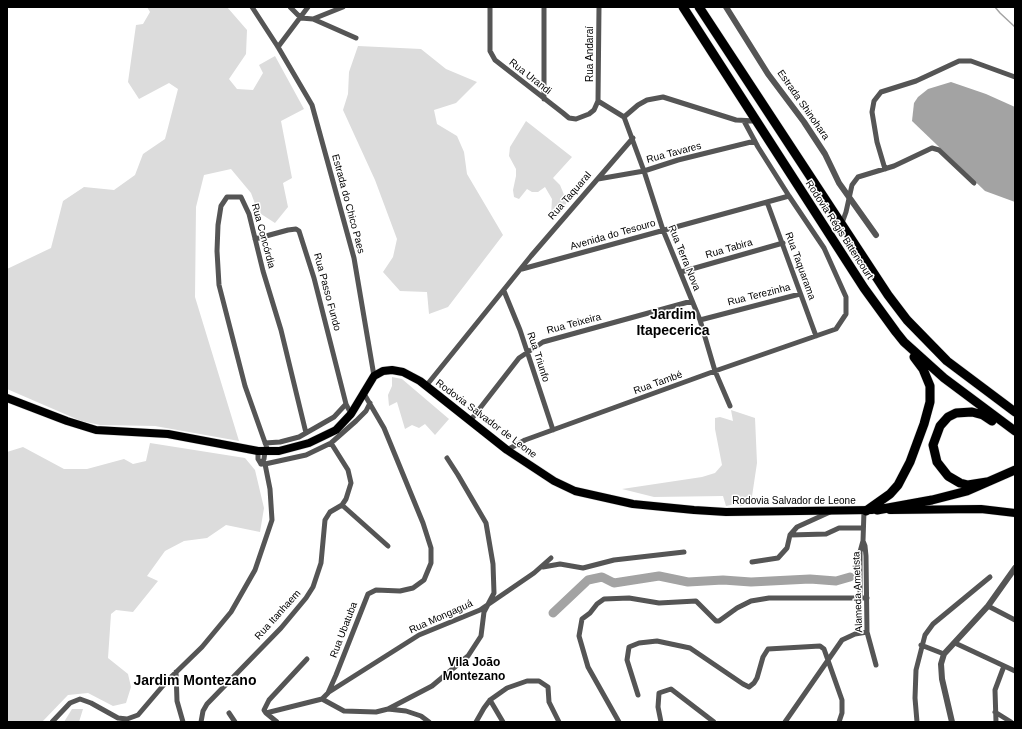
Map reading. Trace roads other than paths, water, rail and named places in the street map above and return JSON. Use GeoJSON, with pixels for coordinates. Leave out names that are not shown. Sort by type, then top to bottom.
{"type":"FeatureCollection","features":[{"type":"Feature","properties":{"kind":"highway","name":"Rodovia Régis Bittencourt"},"geometry":{"type":"LineString","coordinates":[[683,7],[864,288],[904,342],[957,388],[1015,430]]}},
{"type":"Feature","properties":{"kind":"highway","name":"Rodovia Régis Bittencourt"},"geometry":{"type":"LineString","coordinates":[[699,7],[907,320],[947,361],[1015,412]]}},
{"type":"Feature","properties":{"kind":"highway"},"geometry":{"type":"LineString","coordinates":[[865,511],[890,494],[903,478],[928,411],[930,394],[928,378],[904,342]]}},
{"type":"Feature","properties":{"kind":"highway"},"geometry":{"type":"LineString","coordinates":[[986,482],[968,485],[960,483],[944,472],[936,462],[933,451],[934,439],[940,426],[948,416],[966,411],[983,415],[1015,435]]}},
{"type":"Feature","properties":{"kind":"highway"},"geometry":{"type":"LineString","coordinates":[[878,510],[951,496],[1015,470]]}},
{"type":"Feature","properties":{"kind":"main road","name":"Rodovia Salvador de Leone"},"geometry":{"type":"LineString","coordinates":[[374,376],[383,371],[403,372],[426,386],[507,450],[562,485],[575,491],[633,504],[726,512],[981,509],[1015,513]]}},
{"type":"Feature","properties":{"kind":"main road"},"geometry":{"type":"LineString","coordinates":[[7,398],[89,429],[168,434],[264,449],[288,450],[309,443],[336,430],[352,414],[363,392],[374,376]]}},
{"type":"Feature","properties":{"kind":"street","name":"Estrada do Chico Paes"},"geometry":{"type":"LineString","coordinates":[[252,7],[278,46],[312,105],[352,251],[374,376]]}},
{"type":"Feature","properties":{"kind":"street"},"geometry":{"type":"LineString","coordinates":[[290,7],[301,18],[313,19],[356,38]]}},
{"type":"Feature","properties":{"kind":"street"},"geometry":{"type":"LineString","coordinates":[[278,46],[308,7]]}},
{"type":"Feature","properties":{"kind":"street"},"geometry":{"type":"LineString","coordinates":[[313,19],[343,7]]}},
{"type":"Feature","properties":{"kind":"street","name":"Rua Urandi"},"geometry":{"type":"LineString","coordinates":[[490,7],[489,43],[492,56],[502,66],[570,118],[576,119],[589,114],[594,110],[598,101]]}},
{"type":"Feature","properties":{"kind":"street"},"geometry":{"type":"LineString","coordinates":[[544,7],[544,99]]}},
{"type":"Feature","properties":{"kind":"street","name":"Rua Andaraí"},"geometry":{"type":"LineString","coordinates":[[598,101],[599,7]]}},
{"type":"Feature","properties":{"kind":"street","name":"Estrada Shinohara"},"geometry":{"type":"LineString","coordinates":[[726,7],[768,74],[804,122],[825,154],[839,183],[876,235]]}},
{"type":"Feature","properties":{"kind":"street"},"geometry":{"type":"LineString","coordinates":[[885,168],[877,142],[872,112],[874,101],[880,92],[916,81],[959,60],[976,63],[1015,77]]}},
{"type":"Feature","properties":{"kind":"street"},"geometry":{"type":"LineString","coordinates":[[624,117],[638,105],[648,100],[663,97],[713,113],[744,121],[756,121]]}},
{"type":"Feature","properties":{"kind":"street"},"geometry":{"type":"LineString","coordinates":[[598,101],[615,110],[624,117],[633,138]]}},
{"type":"Feature","properties":{"kind":"street","name":"Rua També"},"geometry":{"type":"LineString","coordinates":[[507,450],[515,444],[552,430],[836,329],[844,319],[847,301],[822,244],[789,196],[744,121]]}},
{"type":"Feature","properties":{"kind":"street","name":"Rua Terra Nova"},"geometry":{"type":"LineString","coordinates":[[633,138],[663,230],[700,320],[715,371],[730,406]]}},
{"type":"Feature","properties":{"kind":"street","name":"Rua Taquaral"},"geometry":{"type":"LineString","coordinates":[[426,386],[571,208],[633,138]]}},
{"type":"Feature","properties":{"kind":"street","name":"Rua Tavares"},"geometry":{"type":"LineString","coordinates":[[598,179],[644,171],[678,160],[755,141]]}},
{"type":"Feature","properties":{"kind":"street"},"geometry":{"type":"LineString","coordinates":[[842,223],[852,185],[858,177],[885,168],[932,148],[936,148],[974,184]]}},
{"type":"Feature","properties":{"kind":"street","name":"Rua Concórdia"},"geometry":{"type":"LineString","coordinates":[[264,449],[245,386],[219,285],[217,252],[218,225],[221,206],[227,197],[238,196],[244,200],[280,330],[306,433]]}},
{"type":"Feature","properties":{"kind":"street","name":"Avenida do Tesouro"},"geometry":{"type":"LineString","coordinates":[[522,269],[789,196]]}},
{"type":"Feature","properties":{"kind":"street","name":"Rua Taquarama"},"geometry":{"type":"LineString","coordinates":[[767,202],[816,336]]}},
{"type":"Feature","properties":{"kind":"street","name":"Rua Passo Fundo"},"geometry":{"type":"LineString","coordinates":[[255,239],[293,229],[296,229],[301,234],[346,404],[352,414]]}},
{"type":"Feature","properties":{"kind":"street","name":"Rua Tabira"},"geometry":{"type":"LineString","coordinates":[[681,272],[783,243]]}},
{"type":"Feature","properties":{"kind":"street","name":"Rua Triunfo"},"geometry":{"type":"LineString","coordinates":[[504,291],[527,351],[552,430]]}},
{"type":"Feature","properties":{"kind":"street","name":"Rua Terezinha"},"geometry":{"type":"LineString","coordinates":[[700,320],[800,294]]}},
{"type":"Feature","properties":{"kind":"street","name":"Rua Teixeira"},"geometry":{"type":"LineString","coordinates":[[470,421],[512,365],[527,351],[543,342],[692,301]]}},
{"type":"Feature","properties":{"kind":"street","name":"Rua Ubatuba"},"geometry":{"type":"LineString","coordinates":[[322,699],[328,693],[368,594],[376,590],[400,591],[413,588],[424,580],[431,563],[431,548],[426,531],[384,428],[363,392]]}},
{"type":"Feature","properties":{"kind":"street"},"geometry":{"type":"LineString","coordinates":[[263,464],[306,455],[331,443],[356,421],[370,403]]}},
{"type":"Feature","properties":{"kind":"street"},"geometry":{"type":"LineString","coordinates":[[52,722],[74,700],[80,699],[91,703],[118,718],[131,719],[138,716],[176,672],[186,664],[227,616],[255,570],[272,520],[270,489],[263,464],[258,459],[264,449],[306,433],[334,417],[346,404]]}},
{"type":"Feature","properties":{"kind":"street","name":"Rua Itanhaem"},"geometry":{"type":"LineString","coordinates":[[201,722],[204,711],[210,700],[281,628],[310,593],[321,563],[325,520],[330,512],[342,505],[350,490],[350,476],[331,443]]}},
{"type":"Feature","properties":{"kind":"street"},"geometry":{"type":"LineString","coordinates":[[266,713],[322,699],[339,709],[350,712],[376,712],[388,709],[432,686],[468,656],[481,636],[486,606],[492,598],[495,588],[486,523],[447,458]]}},
{"type":"Feature","properties":{"kind":"street"},"geometry":{"type":"LineString","coordinates":[[342,505],[388,546]]}},
{"type":"Feature","properties":{"kind":"street"},"geometry":{"type":"LineString","coordinates":[[752,562],[778,558],[787,548],[790,535],[801,524],[835,511]]}},
{"type":"Feature","properties":{"kind":"street","name":"Alameda Ametista"},"geometry":{"type":"LineString","coordinates":[[860,598],[860,552],[863,541],[865,511]]}},
{"type":"Feature","properties":{"kind":"street"},"geometry":{"type":"LineString","coordinates":[[790,535],[826,534],[839,528],[863,528]]}},
{"type":"Feature","properties":{"kind":"street","name":"Alameda Ametista"},"geometry":{"type":"LineString","coordinates":[[863,541],[866,550],[867,632],[876,665]]}},
{"type":"Feature","properties":{"kind":"street","name":"Rua Mongaguá"},"geometry":{"type":"LineString","coordinates":[[540,568],[560,564],[582,568],[620,559],[684,552]]}},
{"type":"Feature","properties":{"kind":"street","name":"Rua Mongaguá"},"geometry":{"type":"LineString","coordinates":[[328,693],[419,635],[465,618],[486,606],[540,568],[551,558]]}},
{"type":"Feature","properties":{"kind":"street"},"geometry":{"type":"LineString","coordinates":[[952,722],[942,679],[941,664],[944,654],[956,643],[988,606],[1015,569]]}},
{"type":"Feature","properties":{"kind":"street"},"geometry":{"type":"LineString","coordinates":[[917,722],[915,698],[916,677],[921,645],[925,635],[933,624],[990,576]]}},
{"type":"Feature","properties":{"kind":"street"},"geometry":{"type":"LineString","coordinates":[[619,722],[588,667],[579,636],[582,618],[590,613],[597,604],[604,599],[629,598],[665,603],[696,602],[719,621],[744,604],[769,598],[867,598]]}},
{"type":"Feature","properties":{"kind":"street"},"geometry":{"type":"LineString","coordinates":[[988,606],[1015,620]]}},
{"type":"Feature","properties":{"kind":"street"},"geometry":{"type":"LineString","coordinates":[[785,722],[845,637],[867,632]]}},
{"type":"Feature","properties":{"kind":"street"},"geometry":{"type":"LineString","coordinates":[[638,695],[627,660],[629,648],[639,643],[657,641],[690,648],[749,687],[757,678],[764,653],[768,649],[820,646],[824,649],[842,703],[842,713],[839,722]]}},
{"type":"Feature","properties":{"kind":"street"},"geometry":{"type":"LineString","coordinates":[[956,643],[1015,671]]}},
{"type":"Feature","properties":{"kind":"street"},"geometry":{"type":"LineString","coordinates":[[921,645],[944,654]]}},
{"type":"Feature","properties":{"kind":"street"},"geometry":{"type":"LineString","coordinates":[[277,722],[266,713],[264,708],[269,700],[307,659]]}},
{"type":"Feature","properties":{"kind":"street"},"geometry":{"type":"LineString","coordinates":[[996,722],[995,690],[1004,666]]}},
{"type":"Feature","properties":{"kind":"street"},"geometry":{"type":"LineString","coordinates":[[176,672],[177,701],[183,722]]}},
{"type":"Feature","properties":{"kind":"street"},"geometry":{"type":"LineString","coordinates":[[476,722],[490,700],[508,688],[527,681],[539,681],[548,687],[549,702],[559,722]]}},
{"type":"Feature","properties":{"kind":"street"},"geometry":{"type":"LineString","coordinates":[[661,722],[658,707],[660,693],[671,689],[714,722]]}},
{"type":"Feature","properties":{"kind":"street"},"geometry":{"type":"LineString","coordinates":[[490,700],[503,722]]}},
{"type":"Feature","properties":{"kind":"street"},"geometry":{"type":"LineString","coordinates":[[388,709],[414,713],[429,722]]}},
{"type":"Feature","properties":{"kind":"street"},"geometry":{"type":"LineString","coordinates":[[995,712],[1011,722]]}},
{"type":"Feature","properties":{"kind":"street"},"geometry":{"type":"LineString","coordinates":[[229,713],[235,722]]}},
{"type":"Feature","properties":{"kind":"waterway"},"geometry":{"type":"LineString","coordinates":[[995,7],[1015,27]]}},
{"type":"Feature","properties":{"kind":"waterway"},"geometry":{"type":"LineString","coordinates":[[553,613],[588,580],[602,577],[614,583],[659,576],[688,582],[723,580],[751,582],[810,579],[836,581],[850,577]]}},
{"type":"Feature","properties":{"kind":"district","name":"Jardim Itapecerica"},"geometry":{"type":"Point","coordinates":[673,324]}},
{"type":"Feature","properties":{"kind":"district","name":"Vila João Montezano"},"geometry":{"type":"Point","coordinates":[474,670]}},
{"type":"Feature","properties":{"kind":"district","name":"Jardim Montezano"},"geometry":{"type":"Point","coordinates":[195,681]}}]}
